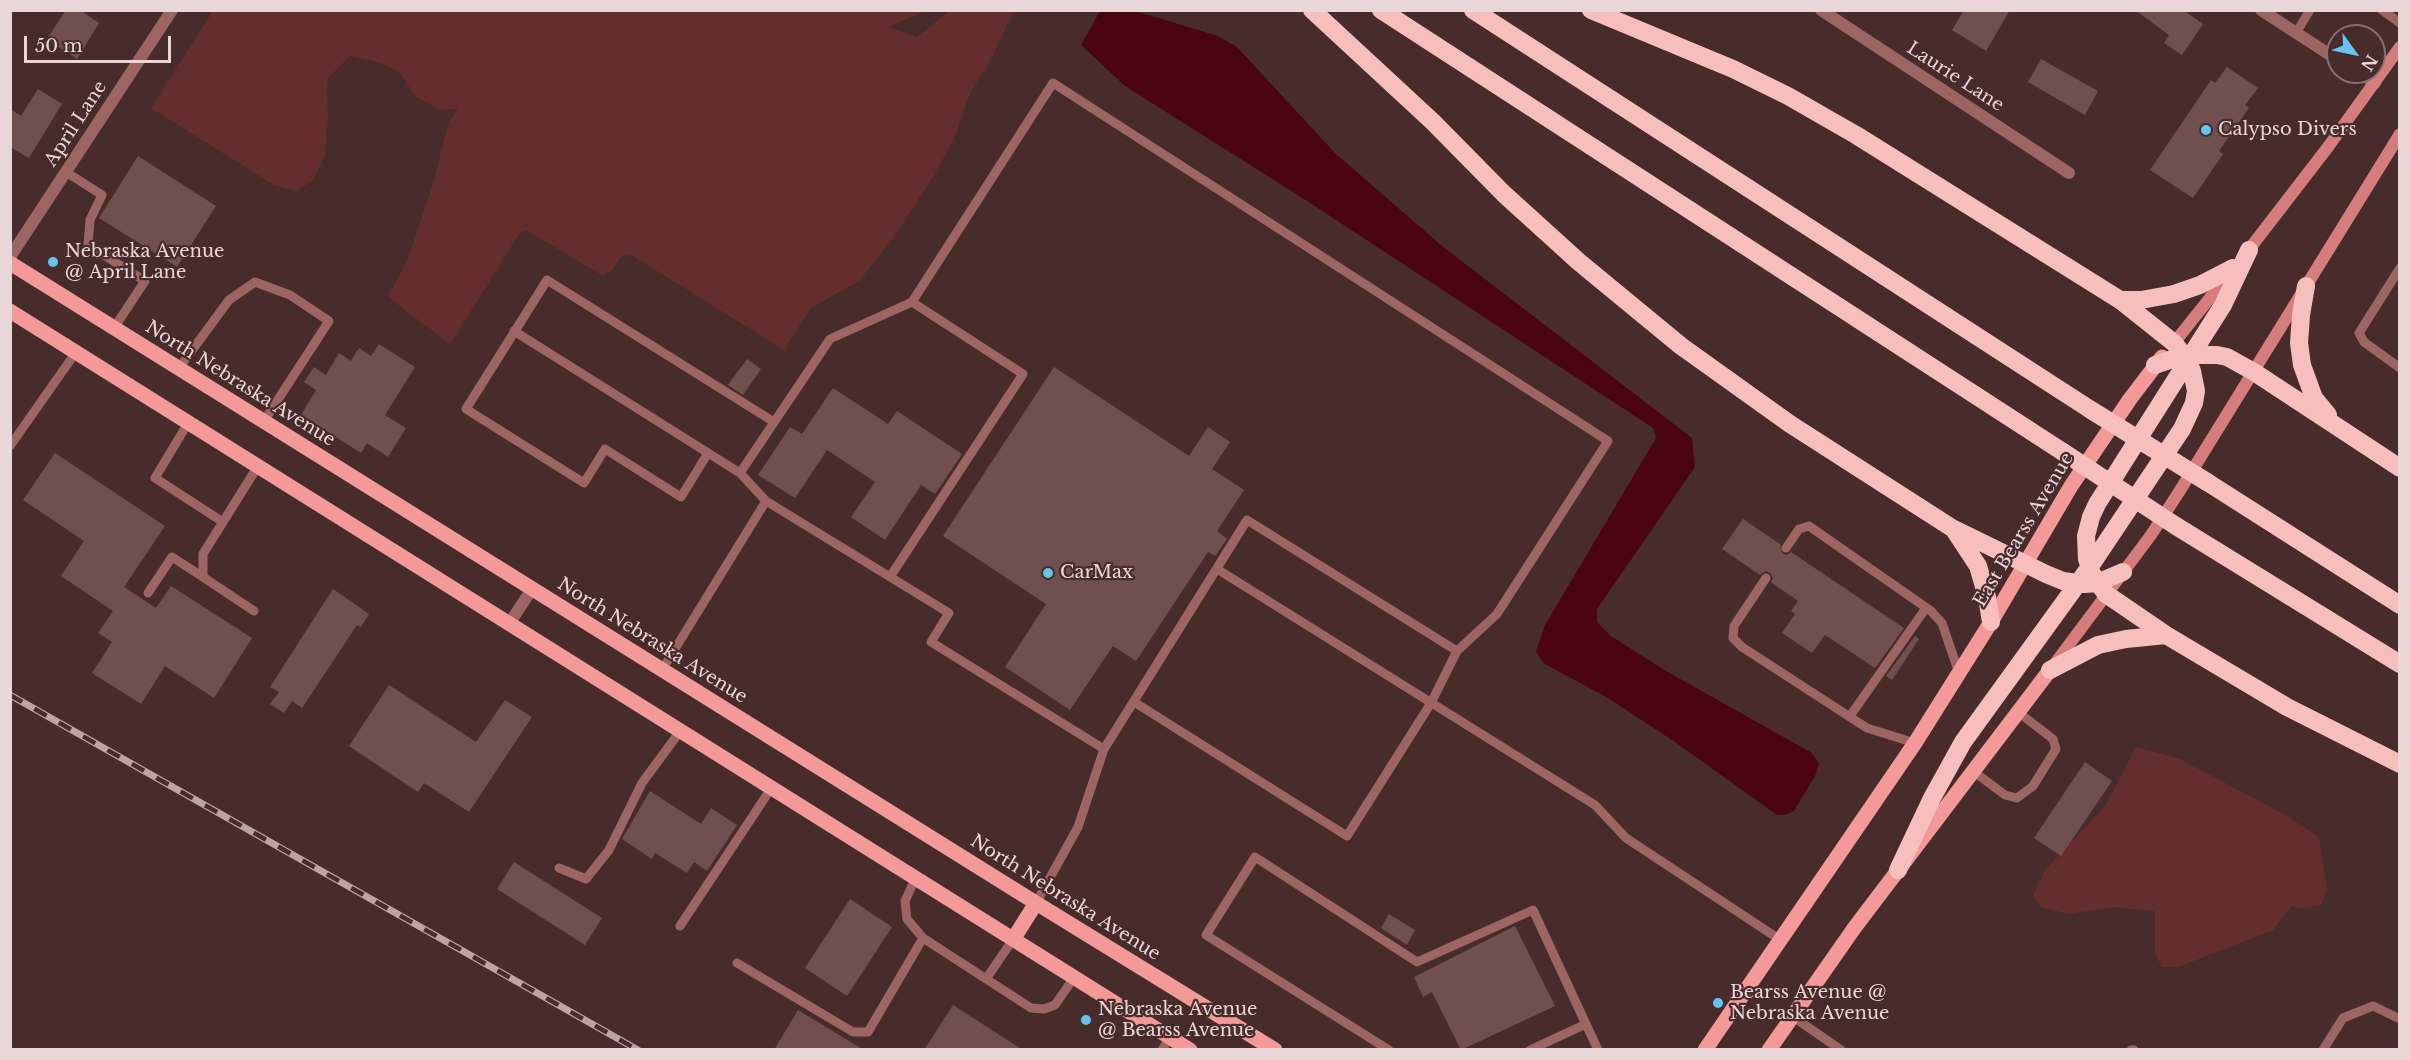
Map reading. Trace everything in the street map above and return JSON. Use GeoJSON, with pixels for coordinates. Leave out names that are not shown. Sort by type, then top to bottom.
{"type":"FeatureCollection","features":[{"type":"Feature","properties":{"kind":"highway"},"geometry":{"type":"LineString","coordinates":[[1312,10],[1433,122],[1540,227],[1681,346],[1790,424],[1952,528],[2025,565],[2063,581],[2078,584],[2098,582],[2123,572]]}},
{"type":"Feature","properties":{"kind":"highway"},"geometry":{"type":"LineString","coordinates":[[1381,10],[2176,526],[2400,664]]}},
{"type":"Feature","properties":{"kind":"highway"},"geometry":{"type":"LineString","coordinates":[[1473,10],[2091,410],[2400,605]]}},
{"type":"Feature","properties":{"kind":"highway"},"geometry":{"type":"LineString","coordinates":[[1591,10],[1732,69],[1788,96],[1856,135],[2120,300],[2185,353],[2196,391],[2190,415],[2098,582]]}},
{"type":"Feature","properties":{"kind":"highway"},"geometry":{"type":"LineString","coordinates":[[2249,250],[2223,305],[2185,353],[2091,517],[2085,549],[2098,582],[2166,635],[2287,707],[2400,764]]}},
{"type":"Feature","properties":{"kind":"highway"},"geometry":{"type":"LineString","coordinates":[[2120,300],[2142,300],[2174,294],[2200,285],[2233,268]]}},
{"type":"Feature","properties":{"kind":"highway"},"geometry":{"type":"LineString","coordinates":[[2306,286],[2299,343],[2302,365],[2314,398],[2337,425]]}},
{"type":"Feature","properties":{"kind":"highway"},"geometry":{"type":"LineString","coordinates":[[2155,365],[2185,353],[2227,357],[2337,425],[2400,468]]}},
{"type":"Feature","properties":{"kind":"highway"},"geometry":{"type":"LineString","coordinates":[[1952,528],[1978,566],[1991,621]]}},
{"type":"Feature","properties":{"kind":"highway"},"geometry":{"type":"LineString","coordinates":[[1898,870],[1932,798],[1963,742],[2078,584]]}},
{"type":"Feature","properties":{"kind":"highway"},"geometry":{"type":"LineString","coordinates":[[2050,670],[2079,654],[2111,641],[2166,635]]}},
{"type":"Feature","properties":{"kind":"main road"},"geometry":{"type":"LineString","coordinates":[[2386,67],[2400,47]]}},
{"type":"Feature","properties":{"kind":"main road"},"geometry":{"type":"LineString","coordinates":[[2185,353],[2233,268],[2374,84]]}},
{"type":"Feature","properties":{"kind":"main road"},"geometry":{"type":"LineString","coordinates":[[2123,572],[2168,509],[2400,134]]}},
{"type":"Feature","properties":{"kind":"main road","name":"North Nebraska Avenue"},"geometry":{"type":"LineString","coordinates":[[10,263],[1275,1050]]}},
{"type":"Feature","properties":{"kind":"main road"},"geometry":{"type":"LineString","coordinates":[[10,311],[1075,976],[1166,1043],[1190,1050]]}},
{"type":"Feature","properties":{"kind":"main road","name":"East Bearss Avenue"},"geometry":{"type":"LineString","coordinates":[[1705,1050],[1915,743],[2071,486],[2155,365]]}},
{"type":"Feature","properties":{"kind":"main road"},"geometry":{"type":"LineString","coordinates":[[1769,1050],[1898,870],[2050,670],[2098,582]]}},
{"type":"Feature","properties":{"kind":"main road"},"geometry":{"type":"LineString","coordinates":[[1014,938],[1036,903]]}},
{"type":"Feature","properties":{"kind":"street","name":"April Lane"},"geometry":{"type":"LineString","coordinates":[[10,257],[172,10]]}},
{"type":"Feature","properties":{"kind":"street","name":"Laurie Lane"},"geometry":{"type":"LineString","coordinates":[[1821,10],[2069,173]]}},
{"type":"Feature","properties":{"kind":"street"},"geometry":{"type":"LineString","coordinates":[[2261,10],[2326,52]]}},
{"type":"Feature","properties":{"kind":"street"},"geometry":{"type":"LineString","coordinates":[[509,624],[532,589]]}},
{"type":"Feature","properties":{"kind":"lane"},"geometry":{"type":"LineString","coordinates":[[2296,33],[2310,10]]}},
{"type":"Feature","properties":{"kind":"lane"},"geometry":{"type":"LineString","coordinates":[[2382,10],[2400,23]]}},
{"type":"Feature","properties":{"kind":"lane"},"geometry":{"type":"LineString","coordinates":[[740,473],[830,339],[912,302],[1053,83],[1608,441],[1497,614],[1457,651],[1431,703],[1347,836],[1134,702]]}},
{"type":"Feature","properties":{"kind":"lane"},"geometry":{"type":"LineString","coordinates":[[66,172],[102,195],[90,220],[88,245],[145,281],[114,328]]}},
{"type":"Feature","properties":{"kind":"lane"},"geometry":{"type":"LineString","coordinates":[[2400,268],[2359,333],[2364,342],[2400,368]]}},
{"type":"Feature","properties":{"kind":"lane"},"geometry":{"type":"LineString","coordinates":[[708,453],[681,497],[605,449],[584,483],[466,409],[547,280],[774,422]]}},
{"type":"Feature","properties":{"kind":"lane"},"geometry":{"type":"LineString","coordinates":[[178,368],[229,300],[255,282],[290,295],[329,321],[264,421]]}},
{"type":"Feature","properties":{"kind":"lane"},"geometry":{"type":"LineString","coordinates":[[890,577],[1023,374],[912,302]]}},
{"type":"Feature","properties":{"kind":"lane"},"geometry":{"type":"LineString","coordinates":[[514,331],[740,473],[766,501],[949,613],[931,642],[1104,749]]}},
{"type":"Feature","properties":{"kind":"lane"},"geometry":{"type":"LineString","coordinates":[[10,446],[76,352]]}},
{"type":"Feature","properties":{"kind":"lane"},"geometry":{"type":"LineString","coordinates":[[188,423],[155,478],[223,522]]}},
{"type":"Feature","properties":{"kind":"lane"},"geometry":{"type":"LineString","coordinates":[[203,577],[203,554],[258,466]]}},
{"type":"Feature","properties":{"kind":"lane"},"geometry":{"type":"LineString","coordinates":[[662,670],[766,501]]}},
{"type":"Feature","properties":{"kind":"lane"},"geometry":{"type":"LineString","coordinates":[[1036,903],[1078,827],[1104,749],[1247,520],[1457,651]]}},
{"type":"Feature","properties":{"kind":"lane"},"geometry":{"type":"LineString","coordinates":[[1786,548],[1799,528],[1809,526],[1926,608],[1942,622],[1959,673]]}},
{"type":"Feature","properties":{"kind":"lane"},"geometry":{"type":"LineString","coordinates":[[148,593],[172,557],[254,611]]}},
{"type":"Feature","properties":{"kind":"lane"},"geometry":{"type":"LineString","coordinates":[[1217,568],[1594,806],[1626,838],[1779,939]]}},
{"type":"Feature","properties":{"kind":"lane"},"geometry":{"type":"LineString","coordinates":[[1766,578],[1734,626],[1733,638],[1867,728],[1915,743]]}},
{"type":"Feature","properties":{"kind":"lane"},"geometry":{"type":"LineString","coordinates":[[1850,716],[1926,608]]}},
{"type":"Feature","properties":{"kind":"lane"},"geometry":{"type":"LineString","coordinates":[[1973,771],[2005,795],[2017,798],[2033,786],[2055,749],[2053,739],[2018,712]]}},
{"type":"Feature","properties":{"kind":"lane"},"geometry":{"type":"LineString","coordinates":[[559,868],[586,879],[609,850],[642,783],[681,730]]}},
{"type":"Feature","properties":{"kind":"lane"},"geometry":{"type":"LineString","coordinates":[[680,926],[772,787]]}},
{"type":"Feature","properties":{"kind":"lane"},"geometry":{"type":"LineString","coordinates":[[1389,1050],[1206,935],[1255,857],[1417,962],[1533,910],[1598,1050]]}},
{"type":"Feature","properties":{"kind":"lane"},"geometry":{"type":"LineString","coordinates":[[916,877],[905,901],[907,919],[923,938],[986,980],[1031,1008],[1044,1009],[1055,1005],[1075,976]]}},
{"type":"Feature","properties":{"kind":"lane"},"geometry":{"type":"LineString","coordinates":[[737,963],[853,1032],[868,1032],[923,938]]}},
{"type":"Feature","properties":{"kind":"lane"},"geometry":{"type":"LineString","coordinates":[[986,980],[1014,938]]}},
{"type":"Feature","properties":{"kind":"lane"},"geometry":{"type":"LineString","coordinates":[[2323,1050],[2343,1018],[2373,1006],[2400,1019]]}},
{"type":"Feature","properties":{"kind":"lane"},"geometry":{"type":"LineString","coordinates":[[1792,1016],[1841,1050]]}},
{"type":"Feature","properties":{"kind":"lane"},"geometry":{"type":"LineString","coordinates":[[1530,1050],[1586,1024]]}},
{"type":"Feature","properties":{"kind":"shaded area"},"geometry":{"type":"Polygon","coordinates":[[[1132,10],[1218,36],[1237,47],[1335,153],[1442,246],[1692,438],[1695,467],[1597,609],[1597,622],[1611,636],[1666,671],[1812,753],[1819,764],[1815,776],[1794,811],[1785,815],[1777,815],[1675,742],[1608,698],[1543,663],[1536,651],[1545,625],[1656,438],[1653,428],[1304,199],[1125,86],[1081,45],[1100,11],[1132,10]]]}},
{"type":"Feature","properties":{"kind":"shaded area"},"geometry":{"type":"Polygon","coordinates":[[[213,11],[925,11],[888,27],[917,37],[949,11],[1013,13],[990,61],[971,91],[954,139],[893,239],[859,281],[811,308],[784,350],[633,256],[627,254],[622,256],[612,270],[603,276],[526,230],[519,234],[450,344],[388,297],[408,259],[433,184],[448,124],[458,109],[441,110],[416,97],[399,72],[379,62],[350,56],[327,79],[328,119],[325,156],[313,180],[297,191],[274,185],[151,108],[213,11]]]}},
{"type":"Feature","properties":{"kind":"shaded area"},"geometry":{"type":"Polygon","coordinates":[[[2136,747],[2180,759],[2289,817],[2319,837],[2327,890],[2321,905],[2299,908],[2291,906],[2273,930],[2178,967],[2162,967],[2155,953],[2155,911],[2113,907],[2069,914],[2041,907],[2033,895],[2045,870],[2106,805],[2136,747]]]}},
{"type":"Feature","properties":{"kind":"building"},"geometry":{"type":"Polygon","coordinates":[[[66,10],[80,10],[99,23],[77,59],[47,39],[66,10]]]}},
{"type":"Feature","properties":{"kind":"building"},"geometry":{"type":"Polygon","coordinates":[[[1964,10],[2010,10],[1986,51],[1952,30],[1964,10]]]}},
{"type":"Feature","properties":{"kind":"building"},"geometry":{"type":"Polygon","coordinates":[[[2135,10],[2183,10],[2203,24],[2182,55],[2164,43],[2169,35],[2135,10]]]}},
{"type":"Feature","properties":{"kind":"building"},"geometry":{"type":"Polygon","coordinates":[[[2041,59],[2098,91],[2085,115],[2028,82],[2041,59]]]}},
{"type":"Feature","properties":{"kind":"building","name":"Calypso Divers"},"geometry":{"type":"Polygon","coordinates":[[[2227,67],[2258,88],[2245,105],[2249,108],[2219,151],[2223,154],[2193,198],[2150,170],[2211,80],[2215,83],[2227,67]]]}},
{"type":"Feature","properties":{"kind":"building"},"geometry":{"type":"Polygon","coordinates":[[[38,89],[62,104],[29,158],[10,147],[10,109],[21,116],[38,89]]]}},
{"type":"Feature","properties":{"kind":"building"},"geometry":{"type":"Polygon","coordinates":[[[138,156],[216,206],[177,267],[99,218],[138,156]]]}},
{"type":"Feature","properties":{"kind":"building"},"geometry":{"type":"Polygon","coordinates":[[[379,344],[415,367],[385,415],[406,428],[388,457],[367,443],[361,453],[301,415],[316,390],[304,382],[314,367],[326,375],[339,353],[351,361],[359,348],[371,356],[379,344]]]}},
{"type":"Feature","properties":{"kind":"building"},"geometry":{"type":"Polygon","coordinates":[[[747,359],[761,369],[743,395],[728,385],[747,359]]]}},
{"type":"Feature","properties":{"kind":"building"},"geometry":{"type":"Polygon","coordinates":[[[1054,367],[1189,456],[1208,427],[1230,442],[1212,469],[1244,490],[1217,531],[1227,539],[1215,556],[1208,552],[1136,661],[1113,646],[1070,710],[1005,667],[1046,604],[943,536],[1054,367]]]}},
{"type":"Feature","properties":{"kind":"building"},"geometry":{"type":"Polygon","coordinates":[[[833,388],[888,424],[897,411],[962,454],[935,494],[921,485],[885,540],[851,517],[875,482],[827,450],[795,498],[758,475],[790,427],[802,434],[833,388]]]}},
{"type":"Feature","properties":{"kind":"building"},"geometry":{"type":"Polygon","coordinates":[[[55,453],[165,526],[124,587],[156,608],[171,586],[252,638],[214,698],[165,666],[141,704],[92,673],[112,642],[98,633],[113,611],[61,576],[84,541],[23,500],[55,453]]]}},
{"type":"Feature","properties":{"kind":"building"},"geometry":{"type":"Polygon","coordinates":[[[1743,519],[1780,544],[1782,553],[1786,555],[1791,552],[1904,628],[1875,668],[1825,635],[1812,653],[1782,633],[1795,614],[1791,611],[1798,601],[1771,582],[1773,578],[1770,573],[1766,571],[1760,575],[1722,549],[1743,519]]]}},
{"type":"Feature","properties":{"kind":"building"},"geometry":{"type":"Polygon","coordinates":[[[333,589],[369,614],[361,627],[357,625],[302,708],[292,701],[284,713],[270,704],[279,692],[270,687],[333,589]]]}},
{"type":"Feature","properties":{"kind":"building"},"geometry":{"type":"Polygon","coordinates":[[[1915,636],[1919,639],[1892,680],[1886,676],[1915,636]]]}},
{"type":"Feature","properties":{"kind":"building"},"geometry":{"type":"Polygon","coordinates":[[[389,685],[476,742],[505,700],[532,717],[469,812],[424,783],[418,792],[349,746],[389,685]]]}},
{"type":"Feature","properties":{"kind":"building"},"geometry":{"type":"Polygon","coordinates":[[[2085,762],[2112,781],[2061,856],[2034,838],[2085,762]]]}},
{"type":"Feature","properties":{"kind":"building"},"geometry":{"type":"Polygon","coordinates":[[[650,791],[701,824],[711,808],[737,825],[707,871],[694,862],[687,873],[655,853],[652,859],[622,839],[650,791]]]}},
{"type":"Feature","properties":{"kind":"building"},"geometry":{"type":"Polygon","coordinates":[[[514,862],[602,918],[585,945],[497,889],[514,862]]]}},
{"type":"Feature","properties":{"kind":"building"},"geometry":{"type":"Polygon","coordinates":[[[850,899],[892,927],[847,996],[805,968],[850,899]]]}},
{"type":"Feature","properties":{"kind":"building"},"geometry":{"type":"Polygon","coordinates":[[[1389,914],[1415,930],[1407,945],[1381,928],[1389,914]]]}},
{"type":"Feature","properties":{"kind":"building"},"geometry":{"type":"Polygon","coordinates":[[[1515,926],[1555,1006],[1461,1050],[1432,992],[1423,997],[1414,977],[1515,926]]]}},
{"type":"Feature","properties":{"kind":"building"},"geometry":{"type":"Polygon","coordinates":[[[953,1005],[1023,1050],[924,1050],[953,1005]]]}},
{"type":"Feature","properties":{"kind":"building"},"geometry":{"type":"Polygon","coordinates":[[[798,1010],[864,1050],[774,1050],[798,1010]]]}},
{"type":"Feature","properties":{"kind":"railway"},"geometry":{"type":"LineString","coordinates":[[10,695],[638,1050]]}},
{"type":"Feature","properties":{"kind":"place","name":"Calypso Divers"},"geometry":{"type":"Point","coordinates":[2206,130]}},
{"type":"Feature","properties":{"kind":"place","name":"Nebraska Avenue @ April Lane"},"geometry":{"type":"Point","coordinates":[53,262]}},
{"type":"Feature","properties":{"kind":"place","name":"CarMax"},"geometry":{"type":"Point","coordinates":[1048,573]}},
{"type":"Feature","properties":{"kind":"place","name":"Bearss Avenue @ Nebraska Avenue"},"geometry":{"type":"Point","coordinates":[1718,1003]}},
{"type":"Feature","properties":{"kind":"place","name":"Nebraska Avenue @ Bearss Avenue"},"geometry":{"type":"Point","coordinates":[1086,1020]}}]}
